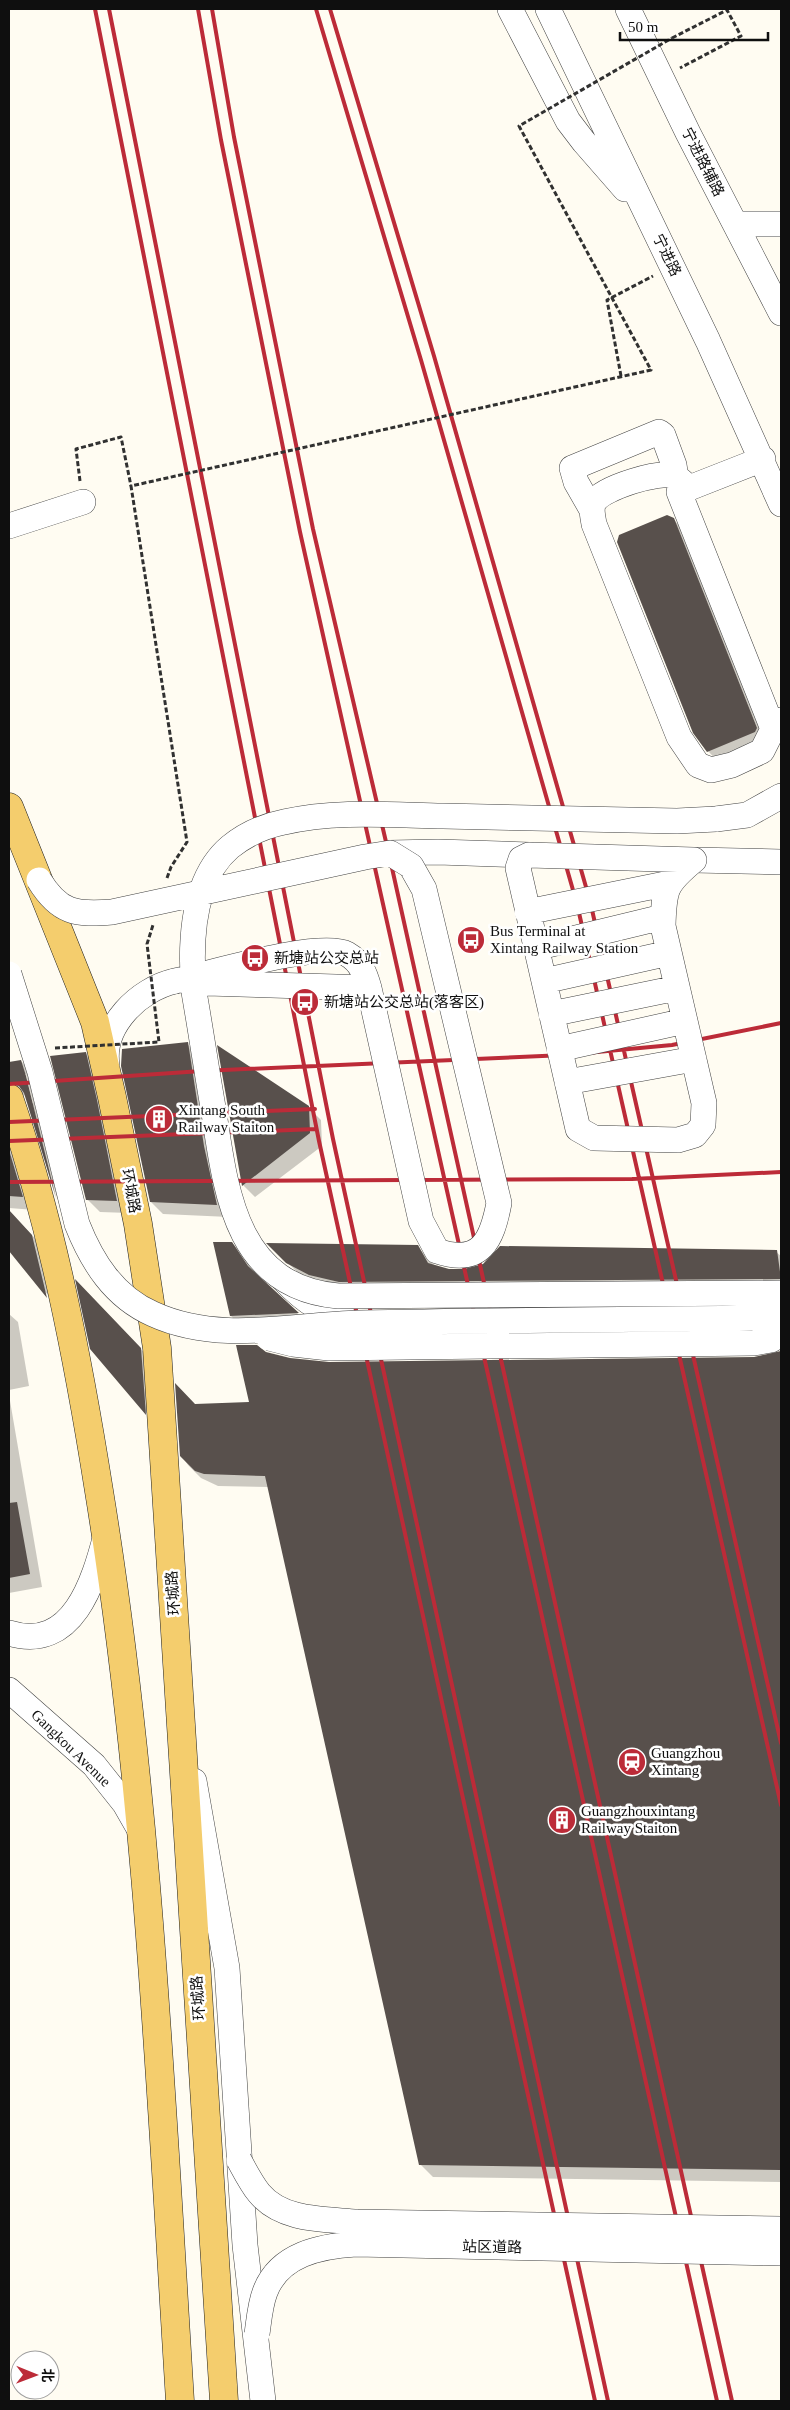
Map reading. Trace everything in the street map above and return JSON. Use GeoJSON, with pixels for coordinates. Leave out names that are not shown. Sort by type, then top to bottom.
{"type":"FeatureCollection","features":[{"type":"Feature","properties":{"kind":"main road","name":"环城路"},"geometry":{"type":"LineString","coordinates":[[9,807],[95,1022],[138,1224],[157,1348],[224,2401]]}},
{"type":"Feature","properties":{"kind":"main road"},"geometry":{"type":"LineString","coordinates":[[9,1098],[45,1218],[86,1413],[122,1641],[143,1836],[180,2401]]}},
{"type":"Feature","properties":{"kind":"street"},"geometry":{"type":"LineString","coordinates":[[510,9],[568,121],[584,142],[646,212]]}},
{"type":"Feature","properties":{"kind":"street","name":"宁进路"},"geometry":{"type":"LineString","coordinates":[[548,9],[672,266],[763,460],[781,504]]}},
{"type":"Feature","properties":{"kind":"street","name":"宁进路辅路"},"geometry":{"type":"LineString","coordinates":[[628,9],[781,313]]}},
{"type":"Feature","properties":{"kind":"street"},"geometry":{"type":"LineString","coordinates":[[735,224],[781,224]]}},
{"type":"Feature","properties":{"kind":"street"},"geometry":{"type":"LineString","coordinates":[[592,510],[576,482],[572,468],[659,432],[663,435],[683,483]]}},
{"type":"Feature","properties":{"kind":"street"},"geometry":{"type":"LineString","coordinates":[[683,483],[673,475],[653,474],[604,493],[594,501],[592,510],[594,524],[679,738],[698,766],[712,770],[762,751],[777,725],[679,492],[683,483],[763,460]]}},
{"type":"Feature","properties":{"kind":"street"},"geometry":{"type":"LineString","coordinates":[[9,526],[84,502]]}},
{"type":"Feature","properties":{"kind":"street"},"geometry":{"type":"LineString","coordinates":[[356,1323],[314,1308],[299,1296],[262,1261],[244,1235],[231,1208],[194,992],[192,946],[199,902],[209,877],[228,848],[246,836],[265,827],[293,820],[333,816],[376,814],[677,821],[716,819],[747,814],[781,796]]}},
{"type":"Feature","properties":{"kind":"street"},"geometry":{"type":"LineString","coordinates":[[112,1097],[106,1054],[113,1028],[133,1003],[165,984],[175,981],[306,952],[328,950],[346,953],[358,961],[369,988],[421,1221],[437,1252],[451,1256],[468,1256],[484,1246],[494,1230],[499,1203],[424,889],[411,866],[390,854]]}},
{"type":"Feature","properties":{"kind":"street"},"geometry":{"type":"LineString","coordinates":[[39,880],[50,898],[66,909],[86,914],[112,912],[390,854],[529,855],[781,862]]}},
{"type":"Feature","properties":{"kind":"street"},"geometry":{"type":"LineString","coordinates":[[529,855],[521,859],[518,868],[527,912],[578,1129],[594,1138],[678,1140],[695,1135],[703,1124],[704,1104],[669,953],[663,917],[663,899],[672,878],[694,860]]}},
{"type":"Feature","properties":{"kind":"street"},"geometry":{"type":"LineString","coordinates":[[527,912],[670,883]]}},
{"type":"Feature","properties":{"kind":"street"},"geometry":{"type":"LineString","coordinates":[[536,948],[663,917]]}},
{"type":"Feature","properties":{"kind":"street"},"geometry":{"type":"LineString","coordinates":[[544,981],[669,953]]}},
{"type":"Feature","properties":{"kind":"street"},"geometry":{"type":"LineString","coordinates":[[9,974],[40,1072],[57,1134],[77,1224],[85,1245],[98,1267],[114,1288],[134,1304],[154,1315],[180,1323],[247,1332],[293,1344],[329,1348],[754,1344],[771,1340],[781,1334]]}},
{"type":"Feature","properties":{"kind":"street"},"geometry":{"type":"LineString","coordinates":[[175,981],[369,988]]}},
{"type":"Feature","properties":{"kind":"street"},"geometry":{"type":"LineString","coordinates":[[551,1014],[677,988]]}},
{"type":"Feature","properties":{"kind":"street"},"geometry":{"type":"LineString","coordinates":[[559,1048],[685,1021]]}},
{"type":"Feature","properties":{"kind":"street"},"geometry":{"type":"LineString","coordinates":[[567,1082],[694,1059]]}},
{"type":"Feature","properties":{"kind":"street"},"geometry":{"type":"LineString","coordinates":[[279,1276],[298,1288],[317,1295],[338,1296],[781,1293]]}},
{"type":"Feature","properties":{"kind":"street"},"geometry":{"type":"LineString","coordinates":[[247,1332],[356,1323],[752,1318],[781,1314]]}},
{"type":"Feature","properties":{"kind":"street"},"geometry":{"type":"LineString","coordinates":[[9,1633],[28,1636],[39,1634],[52,1630],[71,1617],[82,1604],[91,1585],[106,1534]]}},
{"type":"Feature","properties":{"kind":"street","name":"Gangkou Avenue"},"geometry":{"type":"LineString","coordinates":[[9,1690],[78,1751],[110,1783],[125,1804],[143,1836]]}},
{"type":"Feature","properties":{"kind":"street"},"geometry":{"type":"LineString","coordinates":[[180,1704],[227,1968],[245,2245],[257,2334],[263,2401]]}},
{"type":"Feature","properties":{"kind":"street","name":"站区道路"},"geometry":{"type":"LineString","coordinates":[[238,2160],[259,2193],[272,2205],[289,2213],[310,2218],[357,2222],[781,2229]]}},
{"type":"Feature","properties":{"kind":"street","name":"站区道路"},"geometry":{"type":"LineString","coordinates":[[257,2334],[265,2291],[277,2272],[296,2257],[333,2246],[356,2244],[781,2253]]}},
{"type":"Feature","properties":{"kind":"path"},"geometry":{"type":"LineString","coordinates":[[131,486],[651,370],[519,126],[672,38],[727,10],[741,36],[662,77]]}},
{"type":"Feature","properties":{"kind":"path"},"geometry":{"type":"LineString","coordinates":[[621,376],[607,300],[672,266]]}},
{"type":"Feature","properties":{"kind":"path"},"geometry":{"type":"LineString","coordinates":[[84,502],[76,449],[121,437],[131,486],[187,842],[171,867],[166,884]]}},
{"type":"Feature","properties":{"kind":"path"},"geometry":{"type":"LineString","coordinates":[[52,1049],[159,1042],[147,944],[155,918]]}},
{"type":"Feature","properties":{"kind":"building"},"geometry":{"type":"Polygon","coordinates":[[[667,515],[674,518],[757,728],[755,732],[707,752],[693,733],[617,542],[619,535],[667,515]]]}},
{"type":"Feature","properties":{"kind":"building"},"geometry":{"type":"Polygon","coordinates":[[[188,1042],[204,1146],[217,1205],[150,1202],[121,1066],[122,1049],[188,1042]]]}},
{"type":"Feature","properties":{"kind":"building"},"geometry":{"type":"Polygon","coordinates":[[[217,1045],[309,1106],[310,1133],[242,1186],[217,1045]]]}},
{"type":"Feature","properties":{"kind":"building"},"geometry":{"type":"Polygon","coordinates":[[[86,1052],[117,1201],[86,1200],[50,1056],[86,1052]]]}},
{"type":"Feature","properties":{"kind":"building"},"geometry":{"type":"Polygon","coordinates":[[[21,1060],[56,1198],[24,1093],[19,1086],[9,1083],[9,1062],[21,1060]]]}},
{"type":"Feature","properties":{"kind":"building"},"geometry":{"type":"Polygon","coordinates":[[[9,1150],[23,1197],[9,1196],[9,1150]]]}},
{"type":"Feature","properties":{"kind":"building"},"geometry":{"type":"Polygon","coordinates":[[[9,1210],[32,1235],[47,1298],[9,1251],[9,1210]]]}},
{"type":"Feature","properties":{"kind":"building"},"geometry":{"type":"Polygon","coordinates":[[[213,1242],[232,1242],[248,1266],[299,1313],[230,1316],[213,1242]]]}},
{"type":"Feature","properties":{"kind":"building"},"geometry":{"type":"Polygon","coordinates":[[[266,1243],[418,1245],[428,1263],[449,1269],[464,1269],[483,1264],[500,1246],[777,1250],[781,1279],[339,1282],[309,1275],[286,1263],[266,1243]]]}},
{"type":"Feature","properties":{"kind":"building"},"geometry":{"type":"Polygon","coordinates":[[[75,1279],[141,1348],[146,1415],[90,1349],[75,1279]]]}},
{"type":"Feature","properties":{"kind":"building","name":"Guangzhouxintang Railway Staiton"},"geometry":{"type":"Polygon","coordinates":[[[236,1345],[257,1345],[266,1352],[290,1358],[329,1362],[754,1357],[781,1351],[781,2170],[419,2165],[265,1476],[204,1474],[195,1471],[180,1456],[175,1383],[195,1404],[249,1402],[236,1345]]]}},
{"type":"Feature","properties":{"kind":"building"},"geometry":{"type":"Polygon","coordinates":[[[17,1502],[30,1574],[9,1578],[9,1503],[17,1502]]]}},
{"type":"Feature","properties":{"kind":"railway"},"geometry":{"type":"LineString","coordinates":[[95,9],[319,1141],[595,2401]]}},
{"type":"Feature","properties":{"kind":"railway"},"geometry":{"type":"LineString","coordinates":[[109,9],[333,1139],[608,2401]]}},
{"type":"Feature","properties":{"kind":"railway"},"geometry":{"type":"LineString","coordinates":[[198,9],[221,140],[300,532],[717,2401]]}},
{"type":"Feature","properties":{"kind":"railway"},"geometry":{"type":"LineString","coordinates":[[212,9],[234,137],[313,529],[390,859],[732,2401]]}},
{"type":"Feature","properties":{"kind":"railway"},"geometry":{"type":"LineString","coordinates":[[316,9],[421,360],[577,904],[781,1805]]}},
{"type":"Feature","properties":{"kind":"railway"},"geometry":{"type":"LineString","coordinates":[[330,9],[434,356],[590,901],[781,1743]]}},
{"type":"Feature","properties":{"kind":"railway"},"geometry":{"type":"LineString","coordinates":[[9,1084],[202,1071],[565,1055],[672,1045],[781,1023]]}},
{"type":"Feature","properties":{"kind":"railway"},"geometry":{"type":"LineString","coordinates":[[9,1122],[315,1109]]}},
{"type":"Feature","properties":{"kind":"railway"},"geometry":{"type":"LineString","coordinates":[[9,1141],[316,1129]]}},
{"type":"Feature","properties":{"kind":"railway"},"geometry":{"type":"LineString","coordinates":[[9,1182],[632,1179],[781,1172]]}},
{"type":"Feature","properties":{"kind":"place","name":"Bus Terminal at Xintang Railway Station"},"geometry":{"type":"Point","coordinates":[471,940]}},
{"type":"Feature","properties":{"kind":"place","name":"新塘站公交总站"},"geometry":{"type":"Point","coordinates":[255,958]}},
{"type":"Feature","properties":{"kind":"place","name":"新塘站公交总站(落客区)"},"geometry":{"type":"Point","coordinates":[305,1002]}},
{"type":"Feature","properties":{"kind":"place","name":"Xintang South Railway Staiton"},"geometry":{"type":"Point","coordinates":[159,1119]}},
{"type":"Feature","properties":{"kind":"place","name":"Guangzhou Xintang"},"geometry":{"type":"Point","coordinates":[632,1762]}},
{"type":"Feature","properties":{"kind":"place","name":"Guangzhouxintang Railway Staiton"},"geometry":{"type":"Point","coordinates":[562,1820]}}]}
